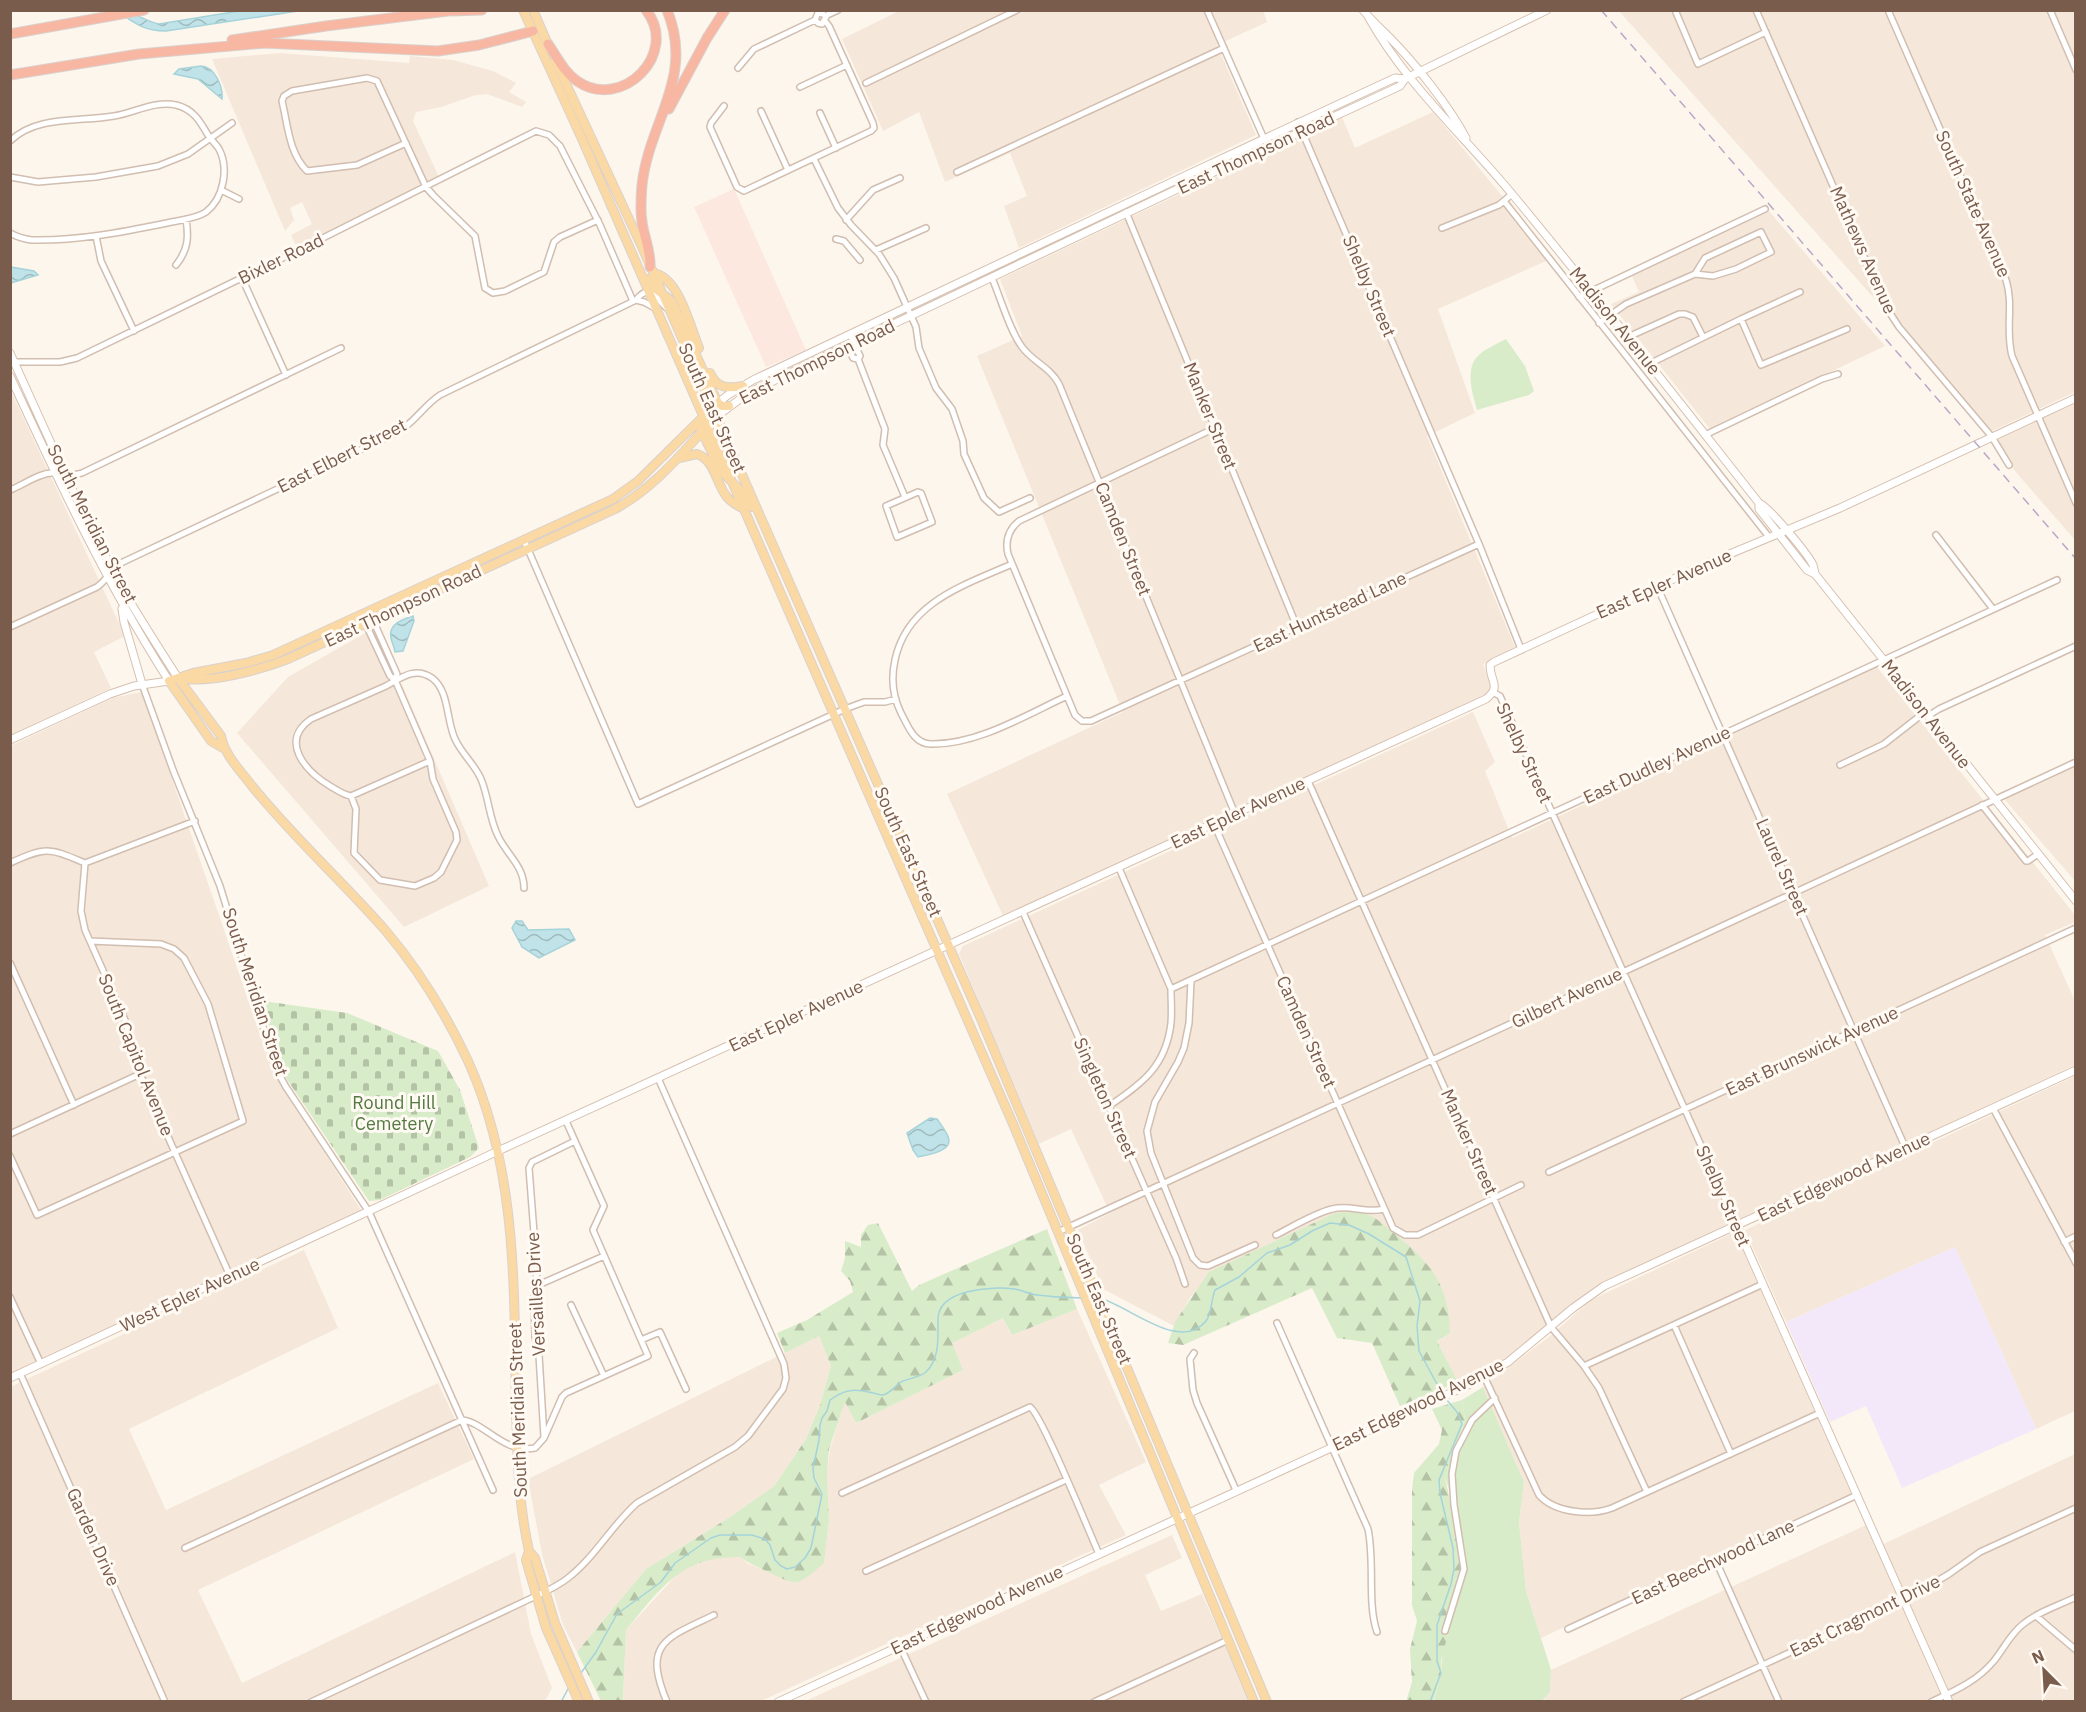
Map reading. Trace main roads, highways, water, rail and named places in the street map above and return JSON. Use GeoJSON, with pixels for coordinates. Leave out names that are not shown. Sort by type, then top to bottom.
{"type":"FeatureCollection","features":[{"type":"Feature","properties":{"kind":"highway"},"geometry":{"type":"LineString","coordinates":[[10,34],[144,10]]}},
{"type":"Feature","properties":{"kind":"highway"},"geometry":{"type":"LineString","coordinates":[[10,75],[326,26],[454,11],[482,10]]}},
{"type":"Feature","properties":{"kind":"highway"},"geometry":{"type":"LineString","coordinates":[[549,44],[565,70],[577,81],[598,89],[620,87],[639,76],[651,59],[655,46],[655,32],[652,18],[646,10]]}},
{"type":"Feature","properties":{"kind":"highway"},"geometry":{"type":"LineString","coordinates":[[652,270],[642,223],[641,199],[643,176],[671,90],[676,65],[675,39],[667,10]]}},
{"type":"Feature","properties":{"kind":"highway"},"geometry":{"type":"LineString","coordinates":[[654,138],[707,38],[725,10]]}},
{"type":"Feature","properties":{"kind":"highway"},"geometry":{"type":"LineString","coordinates":[[163,52],[273,42],[438,51],[468,47],[533,31]]}},
{"type":"Feature","properties":{"kind":"main road","name":"South East Street"},"geometry":{"type":"LineString","coordinates":[[533,10],[668,309],[715,405],[716,417],[762,520],[938,951],[1080,1283],[1254,1701]]}},
{"type":"Feature","properties":{"kind":"main road","name":"Madison Avenue"},"geometry":{"type":"LineString","coordinates":[[1363,10],[1407,78],[1468,142],[1512,194],[1759,503],[1765,505],[1787,531],[1813,565],[1815,574]]}},
{"type":"Feature","properties":{"kind":"main road","name":"East Thompson Road"},"geometry":{"type":"LineString","coordinates":[[10,741],[100,698],[142,684],[169,681],[193,673],[246,663],[273,655],[622,494],[639,481],[715,405],[743,386],[847,337],[992,278],[1400,86],[1407,78],[1547,10]]}},
{"type":"Feature","properties":{"kind":"main road","name":"South East Street"},"geometry":{"type":"LineString","coordinates":[[524,11],[703,416],[705,429],[949,945],[1267,1701]]}},
{"type":"Feature","properties":{"kind":"main road","name":"Madison Avenue"},"geometry":{"type":"LineString","coordinates":[[1369,18],[1390,37],[1447,107],[1468,142]]}},
{"type":"Feature","properties":{"kind":"main road","name":"East Thompson Road"},"geometry":{"type":"LineString","coordinates":[[178,678],[192,681],[268,667],[623,504],[644,489],[675,460],[716,417],[748,393],[851,345],[990,268],[1298,122],[1395,78],[1407,78]]}},
{"type":"Feature","properties":{"kind":"main road"},"geometry":{"type":"LineString","coordinates":[[632,255],[650,285],[661,292],[677,309],[715,405],[729,406]]}},
{"type":"Feature","properties":{"kind":"main road"},"geometry":{"type":"LineString","coordinates":[[990,268],[992,278]]}},
{"type":"Feature","properties":{"kind":"main road"},"geometry":{"type":"LineString","coordinates":[[652,270],[665,276],[673,286],[713,380],[726,388],[743,386]]}},
{"type":"Feature","properties":{"kind":"main road","name":"South Meridian Street"},"geometry":{"type":"LineString","coordinates":[[10,353],[61,474],[110,574],[178,678],[221,736],[223,748]]}},
{"type":"Feature","properties":{"kind":"main road","name":"South Meridian Street"},"geometry":{"type":"LineString","coordinates":[[10,376],[110,574],[122,605],[169,681],[211,741],[223,748],[278,817],[386,931],[422,978],[469,1064],[489,1116],[507,1197],[512,1244],[518,1479],[529,1551],[526,1560],[589,1701]]}},
{"type":"Feature","properties":{"kind":"main road","name":"East Epler Avenue"},"geometry":{"type":"LineString","coordinates":[[369,1212],[1485,699],[1494,693],[1495,687],[1490,665],[1521,649],[1657,586],[1777,533],[1787,531],[2076,398]]}},
{"type":"Feature","properties":{"kind":"main road"},"geometry":{"type":"LineString","coordinates":[[690,430],[696,427],[705,429]]}},
{"type":"Feature","properties":{"kind":"main road"},"geometry":{"type":"LineString","coordinates":[[675,460],[692,454],[702,455],[709,463],[726,496],[744,509]]}},
{"type":"Feature","properties":{"kind":"main road"},"geometry":{"type":"LineString","coordinates":[[732,482],[762,520]]}},
{"type":"Feature","properties":{"kind":"main road","name":"Madison Avenue"},"geometry":{"type":"LineString","coordinates":[[1759,503],[1759,509],[1777,533],[1807,570],[1815,574],[1994,800],[2074,896]]}},
{"type":"Feature","properties":{"kind":"main road","name":"South Meridian Street"},"geometry":{"type":"LineString","coordinates":[[122,605],[124,622],[142,684]]}},
{"type":"Feature","properties":{"kind":"main road","name":"East Edgewood Avenue"},"geometry":{"type":"LineString","coordinates":[[778,1701],[1455,1391],[1516,1356],[1581,1301],[1604,1286],[2076,1070]]}},
{"type":"Feature","properties":{"kind":"main road","name":"West Epler Avenue"},"geometry":{"type":"LineString","coordinates":[[10,1378],[369,1212]]}},
{"type":"Feature","properties":{"kind":"main road","name":"Shelby Street"},"geometry":{"type":"LineString","coordinates":[[1737,1226],[1947,1698]]}},
{"type":"Feature","properties":{"kind":"main road","name":"South Meridian Street"},"geometry":{"type":"LineString","coordinates":[[540,1594],[564,1669],[578,1701]]}},
{"type":"Feature","properties":{"kind":"water"},"geometry":{"type":"Polygon","coordinates":[[[117,11],[128,12],[159,24],[239,11],[298,11],[158,31],[134,23],[117,11]]]}},
{"type":"Feature","properties":{"kind":"water"},"geometry":{"type":"Polygon","coordinates":[[[201,66],[214,73],[221,88],[222,99],[198,79],[174,74],[179,69],[201,66]]]}},
{"type":"Feature","properties":{"kind":"water"},"geometry":{"type":"Polygon","coordinates":[[[11,267],[34,271],[38,275],[11,283],[11,267]]]}},
{"type":"Feature","properties":{"kind":"water"},"geometry":{"type":"Polygon","coordinates":[[[413,616],[414,621],[403,651],[395,652],[391,638],[392,629],[397,623],[413,616]]]}},
{"type":"Feature","properties":{"kind":"water"},"geometry":{"type":"Polygon","coordinates":[[[516,921],[522,921],[528,930],[569,929],[575,940],[539,958],[522,947],[512,928],[516,921]]]}},
{"type":"Feature","properties":{"kind":"water"},"geometry":{"type":"Polygon","coordinates":[[[930,1118],[937,1119],[942,1126],[949,1140],[948,1144],[942,1150],[918,1157],[907,1133],[930,1118]]]}},
{"type":"Feature","properties":{"kind":"waterway"},"geometry":{"type":"LineString","coordinates":[[1102,1299],[1154,1325],[1183,1332],[1195,1330],[1208,1318],[1215,1290],[1239,1277],[1267,1253],[1290,1245],[1330,1223],[1349,1225],[1369,1234],[1406,1257],[1420,1301],[1417,1326],[1419,1351],[1443,1395]]}},
{"type":"Feature","properties":{"kind":"waterway"},"geometry":{"type":"LineString","coordinates":[[581,1673],[596,1652],[617,1614],[661,1582],[675,1563],[711,1538],[720,1535],[752,1535],[765,1539],[770,1545],[775,1560],[787,1569],[795,1567],[805,1558],[811,1548],[822,1494],[814,1478],[813,1468],[820,1425],[830,1400],[843,1392],[853,1390],[885,1395],[901,1382],[926,1372],[934,1361],[940,1310],[946,1302],[968,1292],[993,1288],[1014,1289],[1043,1296],[1083,1298]]}},
{"type":"Feature","properties":{"kind":"waterway"},"geometry":{"type":"LineString","coordinates":[[1430,1702],[1441,1673],[1437,1661],[1437,1625],[1454,1569],[1453,1548],[1439,1480],[1462,1424],[1457,1412],[1446,1399]]}},
{"type":"Feature","properties":{"kind":"waterway"},"geometry":{"type":"LineString","coordinates":[[561,1702],[568,1689]]}},
{"type":"Feature","properties":{"kind":"railway"},"geometry":{"type":"LineString","coordinates":[[1601,10],[2076,559]]}},
{"type":"Feature","properties":{"kind":"park label","name":"Round Hill Cemetery"},"geometry":{"type":"Point","coordinates":[394,1113]}}]}
